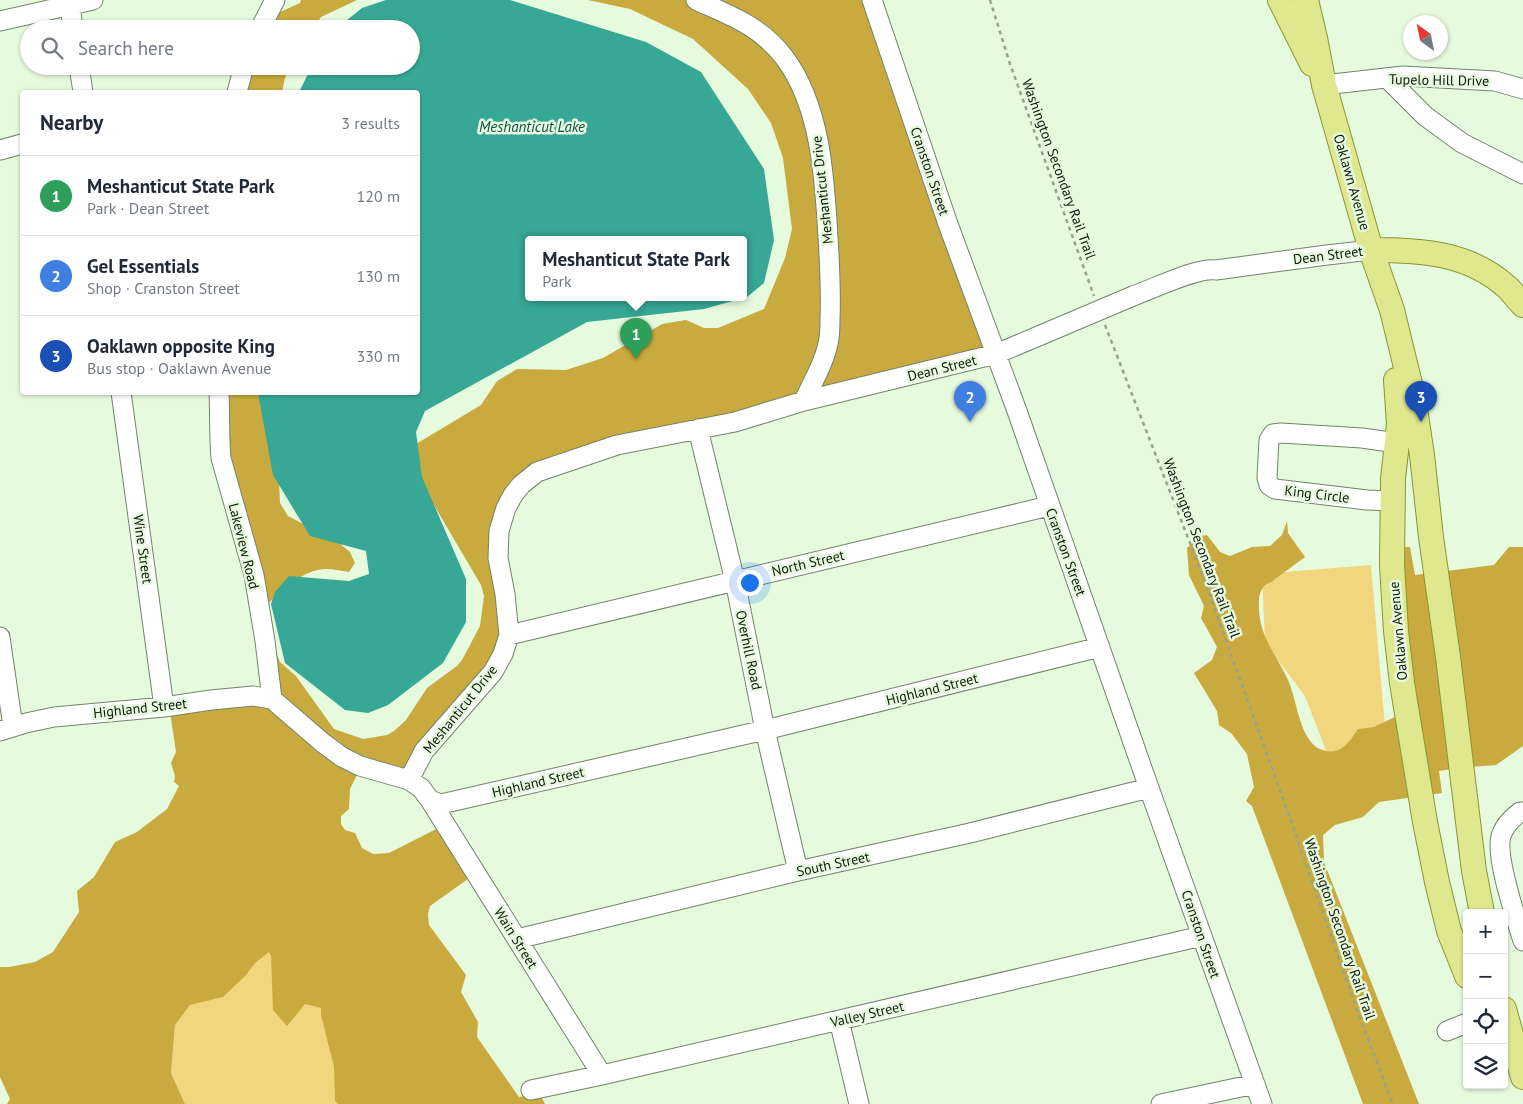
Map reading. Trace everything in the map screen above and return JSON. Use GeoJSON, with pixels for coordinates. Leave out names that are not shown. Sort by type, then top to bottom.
{"type":"FeatureCollection","features":[{"type":"Feature","properties":{"kind":"main road","name":"Oaklawn Avenue"},"geometry":{"type":"LineString","coordinates":[[1280,0],[1324,85]]}},
{"type":"Feature","properties":{"kind":"main road","name":"Oaklawn Avenue"},"geometry":{"type":"LineString","coordinates":[[1306,0],[1324,85],[1371,250],[1399,335],[1413,396],[1474,871],[1481,909]]}},
{"type":"Feature","properties":{"kind":"main road"},"geometry":{"type":"LineString","coordinates":[[1371,250],[1420,251],[1443,254],[1477,268],[1492,277],[1508,288],[1523,306]]}},
{"type":"Feature","properties":{"kind":"main road","name":"Oaklawn Avenue"},"geometry":{"type":"LineString","coordinates":[[1382,279],[1383,301],[1396,378],[1399,424],[1393,479],[1394,606],[1402,683],[1436,882],[1449,931],[1463,966]]}},
{"type":"Feature","properties":{"kind":"main road"},"geometry":{"type":"LineString","coordinates":[[1508,1024],[1523,1077]]}},
{"type":"Feature","properties":{"kind":"main road"},"geometry":{"type":"LineString","coordinates":[[1508,1067],[1523,1097]]}},
{"type":"Feature","properties":{"kind":"street"},"geometry":{"type":"LineString","coordinates":[[0,21],[93,0]]}},
{"type":"Feature","properties":{"kind":"street","name":"Meshanticut Drive"},"geometry":{"type":"LineString","coordinates":[[696,0],[742,20],[766,37],[783,56],[791,69],[812,117],[821,159],[831,305],[830,338],[823,360],[804,401]]}},
{"type":"Feature","properties":{"kind":"street","name":"Cranston Street"},"geometry":{"type":"LineString","coordinates":[[872,0],[948,224],[996,354],[1262,1104]]}},
{"type":"Feature","properties":{"kind":"street"},"geometry":{"type":"LineString","coordinates":[[265,20],[276,1]]}},
{"type":"Feature","properties":{"kind":"street"},"geometry":{"type":"LineString","coordinates":[[70,5],[72,20]]}},
{"type":"Feature","properties":{"kind":"street"},"geometry":{"type":"LineString","coordinates":[[80,75],[83,90]]}},
{"type":"Feature","properties":{"kind":"street"},"geometry":{"type":"LineString","coordinates":[[238,90],[242,75]]}},
{"type":"Feature","properties":{"kind":"street","name":"Tupelo Hill Drive"},"geometry":{"type":"LineString","coordinates":[[1324,85],[1403,76],[1495,81],[1523,89]]}},
{"type":"Feature","properties":{"kind":"street"},"geometry":{"type":"LineString","coordinates":[[1387,78],[1425,116],[1462,143],[1523,174]]}},
{"type":"Feature","properties":{"kind":"street"},"geometry":{"type":"LineString","coordinates":[[0,150],[20,145]]}},
{"type":"Feature","properties":{"kind":"street","name":"Dean Street"},"geometry":{"type":"LineString","coordinates":[[516,491],[537,472],[617,445],[735,422],[804,401],[996,354],[1133,296],[1191,274],[1327,254],[1371,250]]}},
{"type":"Feature","properties":{"kind":"street","name":"Wine Street"},"geometry":{"type":"LineString","coordinates":[[121,395],[164,706]]}},
{"type":"Feature","properties":{"kind":"street","name":"Lakeview Road"},"geometry":{"type":"LineString","coordinates":[[219,395],[221,458],[254,575],[272,699]]}},
{"type":"Feature","properties":{"kind":"street","name":"Overhill Road"},"geometry":{"type":"LineString","coordinates":[[698,429],[735,581],[765,730],[798,871]]}},
{"type":"Feature","properties":{"kind":"street","name":"King Circle"},"geometry":{"type":"LineString","coordinates":[[1393,501],[1367,500],[1275,489],[1269,485],[1267,478],[1267,461],[1270,440],[1273,434],[1362,438],[1397,443]]}},
{"type":"Feature","properties":{"kind":"street","name":"Meshanticut Drive"},"geometry":{"type":"LineString","coordinates":[[409,780],[424,751],[493,672],[502,654],[509,635],[505,594],[498,558],[499,531],[506,508],[516,491]]}},
{"type":"Feature","properties":{"kind":"street","name":"North Street"},"geometry":{"type":"LineString","coordinates":[[509,635],[1049,506]]}},
{"type":"Feature","properties":{"kind":"street"},"geometry":{"type":"LineString","coordinates":[[0,637],[6,729]]}},
{"type":"Feature","properties":{"kind":"street","name":"Highland Street"},"geometry":{"type":"LineString","coordinates":[[430,800],[441,804],[765,730],[1100,648]]}},
{"type":"Feature","properties":{"kind":"street","name":"Highland Street"},"geometry":{"type":"LineString","coordinates":[[6,729],[54,717],[252,696],[272,699]]}},
{"type":"Feature","properties":{"kind":"street"},"geometry":{"type":"LineString","coordinates":[[272,699],[342,758],[360,766],[409,780],[420,788],[430,800]]}},
{"type":"Feature","properties":{"kind":"street","name":"South Street"},"geometry":{"type":"LineString","coordinates":[[517,939],[798,871],[970,834],[1149,788]]}},
{"type":"Feature","properties":{"kind":"street","name":"Wain Street"},"geometry":{"type":"LineString","coordinates":[[430,800],[602,1075]]}},
{"type":"Feature","properties":{"kind":"street"},"geometry":{"type":"LineString","coordinates":[[1523,812],[1520,812],[1509,821],[1502,836],[1500,847],[1505,876],[1523,942]]}},
{"type":"Feature","properties":{"kind":"street","name":"Valley Street"},"geometry":{"type":"LineString","coordinates":[[531,1090],[1202,936]]}},
{"type":"Feature","properties":{"kind":"street"},"geometry":{"type":"LineString","coordinates":[[839,1020],[859,1104]]}},
{"type":"Feature","properties":{"kind":"street"},"geometry":{"type":"LineString","coordinates":[[1447,1031],[1463,1025]]}},
{"type":"Feature","properties":{"kind":"street"},"geometry":{"type":"LineString","coordinates":[[1161,1104],[1255,1084]]}},
{"type":"Feature","properties":{"kind":"path","name":"Washington Secondary Rail Trail"},"geometry":{"type":"LineString","coordinates":[[990,0],[1094,297]]}},
{"type":"Feature","properties":{"kind":"path","name":"Washington Secondary Rail Trail"},"geometry":{"type":"LineString","coordinates":[[1105,324],[1204,580],[1354,1002],[1393,1104]]}},
{"type":"Feature","properties":{"kind":"shaded area"},"geometry":{"type":"Polygon","coordinates":[[[301,0],[357,0],[321,17],[319,20],[272,20],[278,13],[300,3],[301,0]]]}},
{"type":"Feature","properties":{"kind":"shaded area"},"geometry":{"type":"Polygon","coordinates":[[[588,0],[872,0],[994,348],[538,470],[502,516],[506,639],[410,777],[360,769],[350,789],[349,809],[341,816],[341,824],[345,830],[355,833],[362,848],[373,854],[389,853],[444,825],[475,874],[430,906],[428,914],[429,925],[466,975],[461,992],[478,1022],[477,1037],[519,1097],[540,1094],[545,1104],[338,1104],[335,1101],[334,1067],[321,1015],[321,1008],[305,1004],[287,1026],[273,1010],[271,956],[269,952],[255,963],[246,975],[223,997],[190,1005],[175,1025],[171,1073],[185,1104],[7,1104],[10,1099],[0,1077],[0,967],[35,962],[53,952],[79,912],[77,891],[94,877],[115,842],[137,832],[167,809],[179,786],[174,782],[175,776],[171,763],[176,752],[169,705],[271,695],[221,458],[218,395],[265,395],[278,458],[280,503],[288,516],[338,542],[350,552],[355,563],[349,572],[326,569],[302,576],[286,587],[267,605],[272,644],[280,662],[296,676],[334,729],[363,739],[387,735],[406,720],[427,688],[457,666],[462,660],[480,626],[484,596],[481,585],[418,478],[416,444],[481,405],[497,381],[517,369],[566,370],[603,358],[662,324],[686,320],[704,328],[718,328],[764,309],[785,258],[792,229],[783,158],[771,123],[748,89],[693,39],[630,9],[588,0]]]}},
{"type":"Feature","properties":{"kind":"shaded area"},"geometry":{"type":"Polygon","coordinates":[[[242,75],[286,75],[282,90],[238,90],[242,75]]]}},
{"type":"Feature","properties":{"kind":"shaded area"},"geometry":{"type":"Polygon","coordinates":[[[1287,521],[1288,533],[1305,557],[1265,585],[1260,594],[1259,612],[1264,633],[1288,680],[1305,732],[1310,741],[1326,751],[1341,749],[1349,742],[1358,729],[1374,727],[1403,713],[1395,547],[1410,547],[1415,575],[1494,565],[1509,547],[1523,547],[1523,746],[1496,765],[1439,771],[1442,793],[1379,802],[1363,817],[1335,825],[1323,835],[1324,862],[1419,1104],[1363,1104],[1252,806],[1246,801],[1254,787],[1247,754],[1231,733],[1219,725],[1217,711],[1194,673],[1212,660],[1217,647],[1201,618],[1204,606],[1189,575],[1187,548],[1200,536],[1207,535],[1220,552],[1230,556],[1252,547],[1270,546],[1282,535],[1287,521]]]}},
{"type":"Feature","properties":{"kind":"shaded area"},"geometry":{"type":"Polygon","coordinates":[[[1371,565],[1389,774],[1341,790],[1305,696],[1265,643],[1262,574],[1371,565]]]}},
{"type":"Feature","properties":{"kind":"shaded area"},"geometry":{"type":"Polygon","coordinates":[[[251,863],[370,1104],[185,1104],[171,1073],[175,1025],[190,1005],[251,863]]]}},
{"type":"Feature","properties":{"kind":"water","name":"Meshanticut Lake"},"geometry":{"type":"Polygon","coordinates":[[[386,0],[510,0],[646,42],[701,72],[764,169],[774,240],[764,283],[747,297],[747,236],[525,236],[525,301],[732,301],[704,309],[587,322],[425,411],[416,432],[422,477],[466,579],[466,622],[443,663],[388,705],[368,713],[345,710],[285,663],[271,604],[275,592],[289,576],[349,581],[369,574],[366,551],[310,536],[273,475],[258,395],[420,395],[420,90],[300,90],[308,75],[420,75],[420,20],[347,20],[362,8],[386,0]]]}},
{"type":"Feature","properties":{"kind":"place","name":"Meshanticut State Park"},"geometry":{"type":"Point","coordinates":[636,359]}},
{"type":"Feature","properties":{"kind":"place","name":"Gel Essentials"},"geometry":{"type":"Point","coordinates":[970,422]}},
{"type":"Feature","properties":{"kind":"place","name":"Oaklawn opposite King"},"geometry":{"type":"Point","coordinates":[1421,422]}}]}
